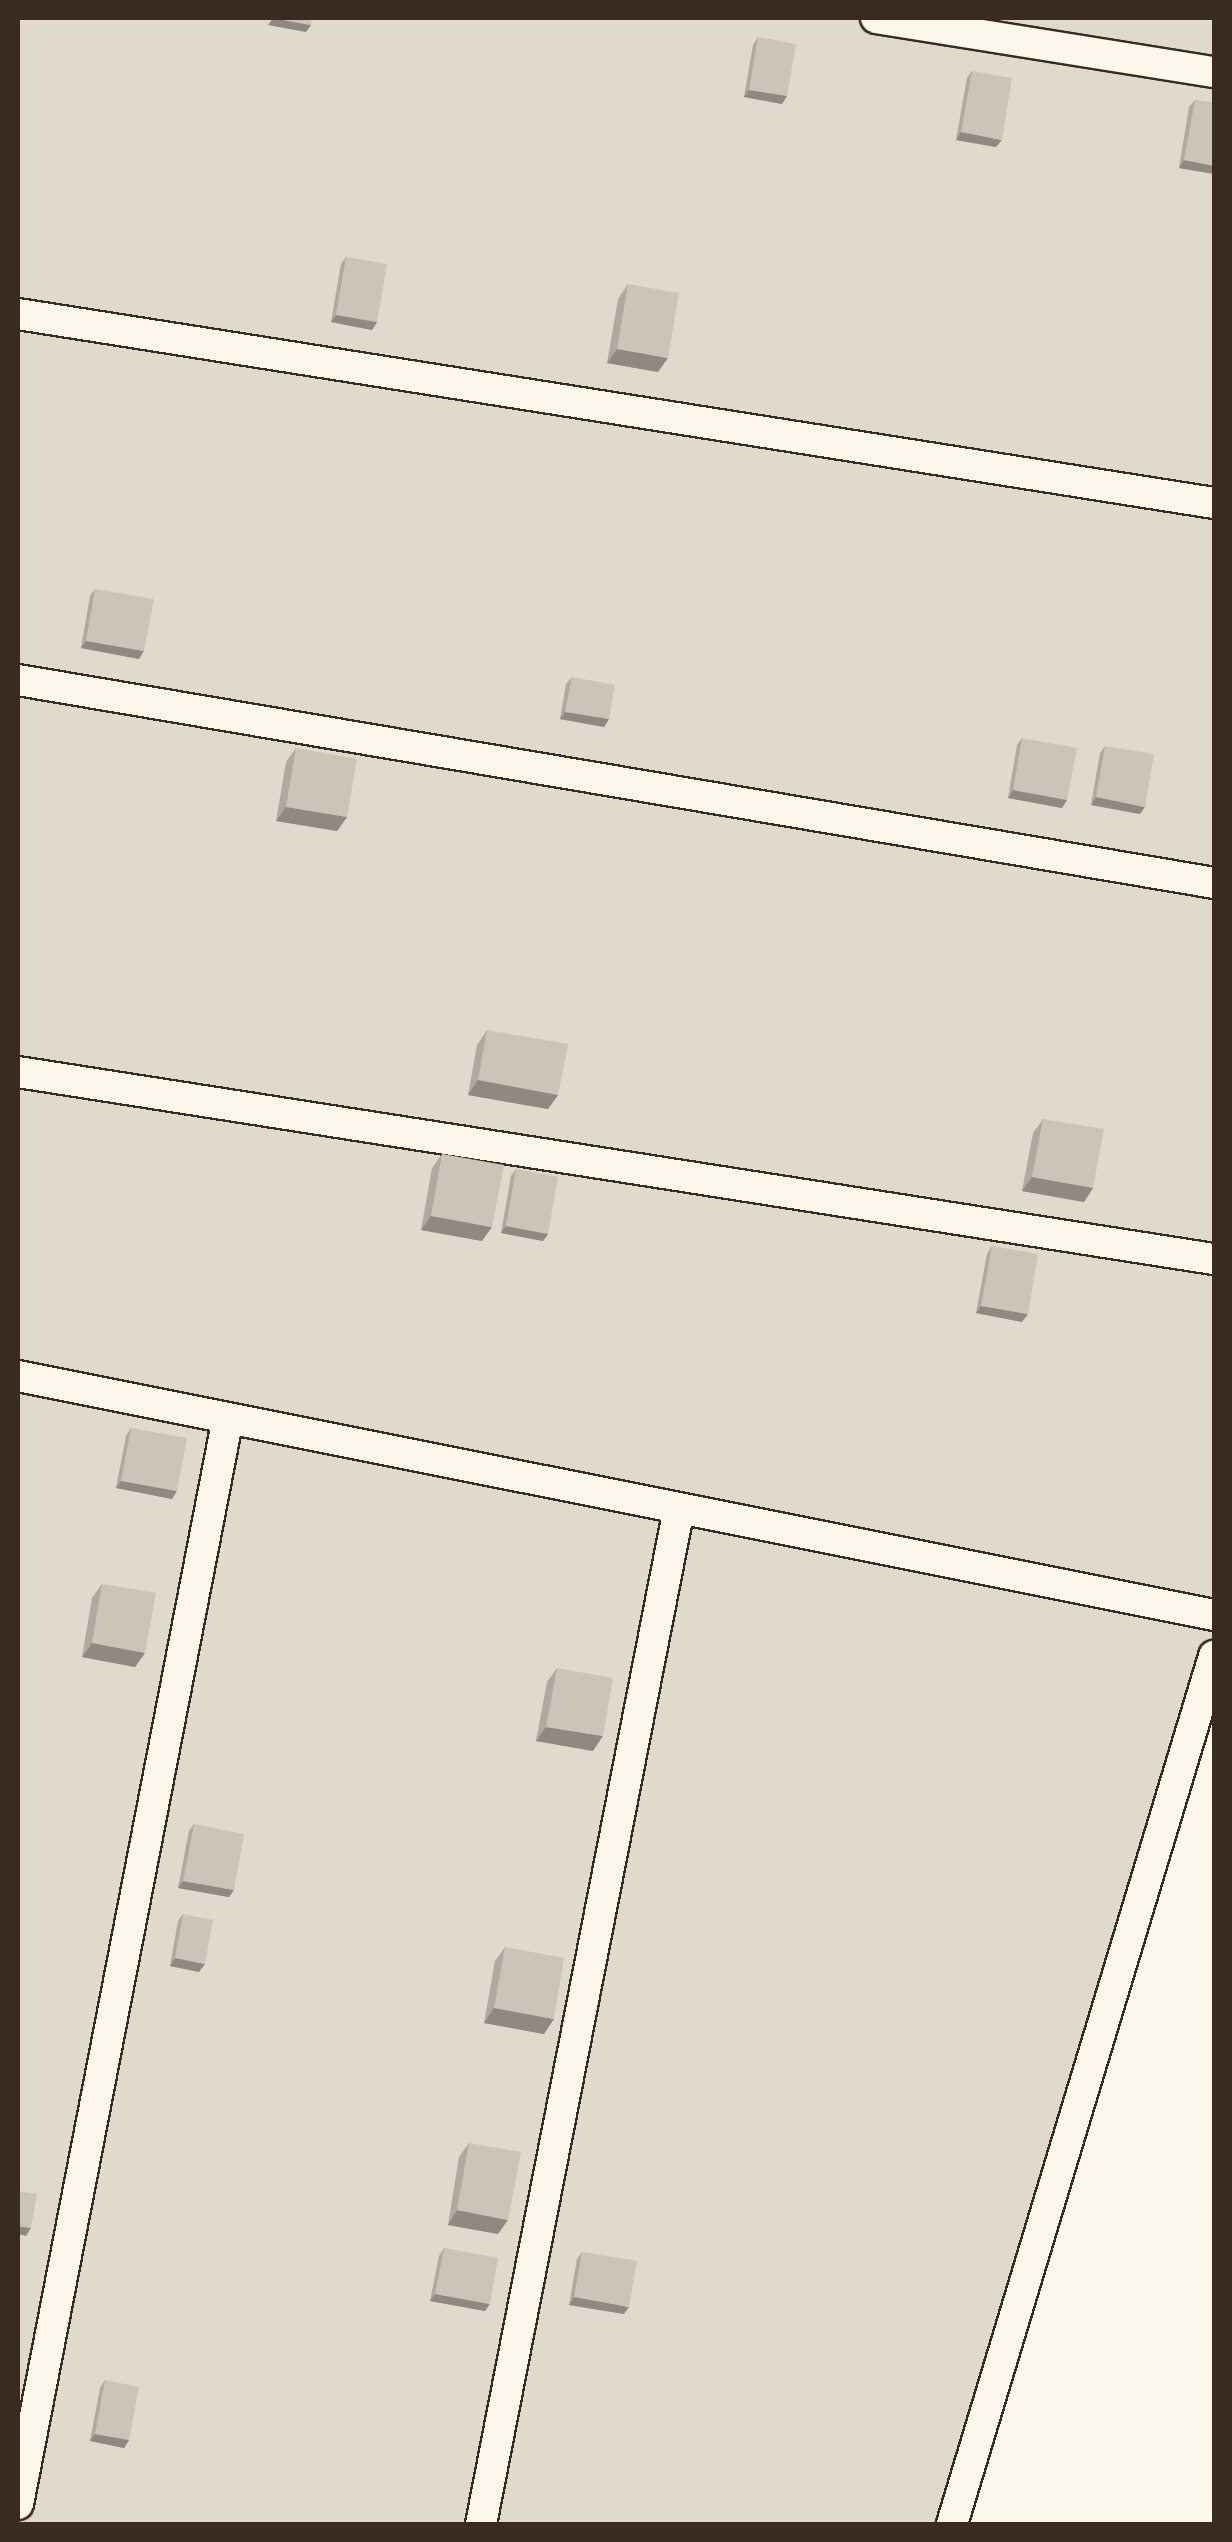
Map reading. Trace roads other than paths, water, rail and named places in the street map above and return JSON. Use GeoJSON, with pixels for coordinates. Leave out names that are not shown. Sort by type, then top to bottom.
{"type":"FeatureCollection","features":[{"type":"Feature","properties":{"kind":"lane"},"geometry":{"type":"LineString","coordinates":[[876,18],[1214,72]]}},
{"type":"Feature","properties":{"kind":"lane"},"geometry":{"type":"LineString","coordinates":[[18,314],[1214,502]]}},
{"type":"Feature","properties":{"kind":"lane"},"geometry":{"type":"LineString","coordinates":[[18,680],[1214,883]]}},
{"type":"Feature","properties":{"kind":"lane"},"geometry":{"type":"LineString","coordinates":[[18,1072],[1214,1259]]}},
{"type":"Feature","properties":{"kind":"lane"},"geometry":{"type":"LineString","coordinates":[[18,1376],[1214,1615]]}},
{"type":"Feature","properties":{"kind":"lane"},"geometry":{"type":"LineString","coordinates":[[18,2504],[228,1418]]}},
{"type":"Feature","properties":{"kind":"lane"},"geometry":{"type":"LineString","coordinates":[[481,2524],[678,1508]]}},
{"type":"Feature","properties":{"kind":"lane"},"geometry":{"type":"LineString","coordinates":[[952,2524],[1214,1656]]}}]}
